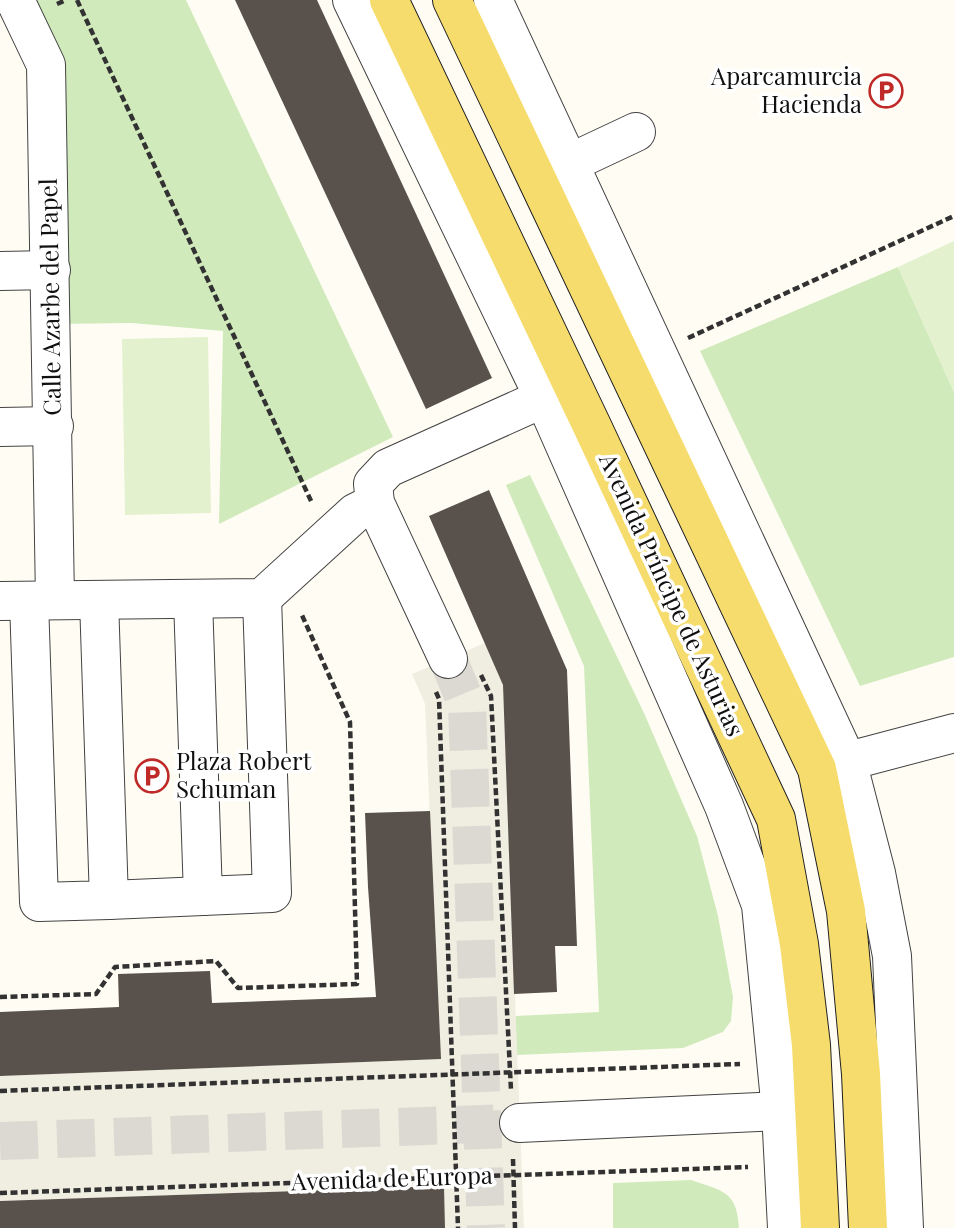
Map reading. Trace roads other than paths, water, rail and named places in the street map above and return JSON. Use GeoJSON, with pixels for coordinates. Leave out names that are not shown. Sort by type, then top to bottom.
{"type":"FeatureCollection","features":[{"type":"Feature","properties":{"kind":"main road","name":"Avenida Príncipe de Asturias"},"geometry":{"type":"LineString","coordinates":[[389,0],[776,819],[799,944],[811,1045],[820,1228]]}},
{"type":"Feature","properties":{"kind":"main road"},"geometry":{"type":"LineString","coordinates":[[452,0],[832,765],[861,1074],[868,1228]]}},
{"type":"Feature","properties":{"kind":"street","name":"Calle Azarbe del Papel"},"geometry":{"type":"LineString","coordinates":[[15,0],[46,65],[54,426],[28,601],[39,902],[109,900]]}},
{"type":"Feature","properties":{"kind":"street"},"geometry":{"type":"LineString","coordinates":[[352,0],[544,398],[724,806],[761,905],[781,1111],[787,1228]]}},
{"type":"Feature","properties":{"kind":"street"},"geometry":{"type":"LineString","coordinates":[[493,0],[570,163],[832,765],[876,873],[892,956],[904,1228]]}},
{"type":"Feature","properties":{"kind":"street"},"geometry":{"type":"LineString","coordinates":[[570,163],[636,132]]}},
{"type":"Feature","properties":{"kind":"street"},"geometry":{"type":"LineString","coordinates":[[0,271],[51,270]]}},
{"type":"Feature","properties":{"kind":"street"},"geometry":{"type":"LineString","coordinates":[[455,673],[375,503],[373,484],[388,468],[544,398]]}},
{"type":"Feature","properties":{"kind":"street"},"geometry":{"type":"LineString","coordinates":[[0,427],[54,426]]}},
{"type":"Feature","properties":{"kind":"street"},"geometry":{"type":"LineString","coordinates":[[28,601],[262,598],[355,513],[375,503]]}},
{"type":"Feature","properties":{"kind":"street"},"geometry":{"type":"LineString","coordinates":[[99,600],[109,900],[272,893],[262,598]]}},
{"type":"Feature","properties":{"kind":"street"},"geometry":{"type":"LineString","coordinates":[[193,599],[203,896]]}},
{"type":"Feature","properties":{"kind":"street"},"geometry":{"type":"LineString","coordinates":[[832,765],[954,733]]}},
{"type":"Feature","properties":{"kind":"street"},"geometry":{"type":"LineString","coordinates":[[514,1123],[781,1111]]}},
{"type":"Feature","properties":{"kind":"tunnel"},"geometry":{"type":"LineString","coordinates":[[448,659],[467,705],[486,1228]]}},
{"type":"Feature","properties":{"kind":"tunnel"},"geometry":{"type":"LineString","coordinates":[[0,1141],[509,1123]]}},
{"type":"Feature","properties":{"kind":"place","name":"Aparcamurcia Hacienda"},"geometry":{"type":"Point","coordinates":[886,91]}},
{"type":"Feature","properties":{"kind":"place","name":"Plaza Robert Schuman"},"geometry":{"type":"Point","coordinates":[152,776]}}]}
